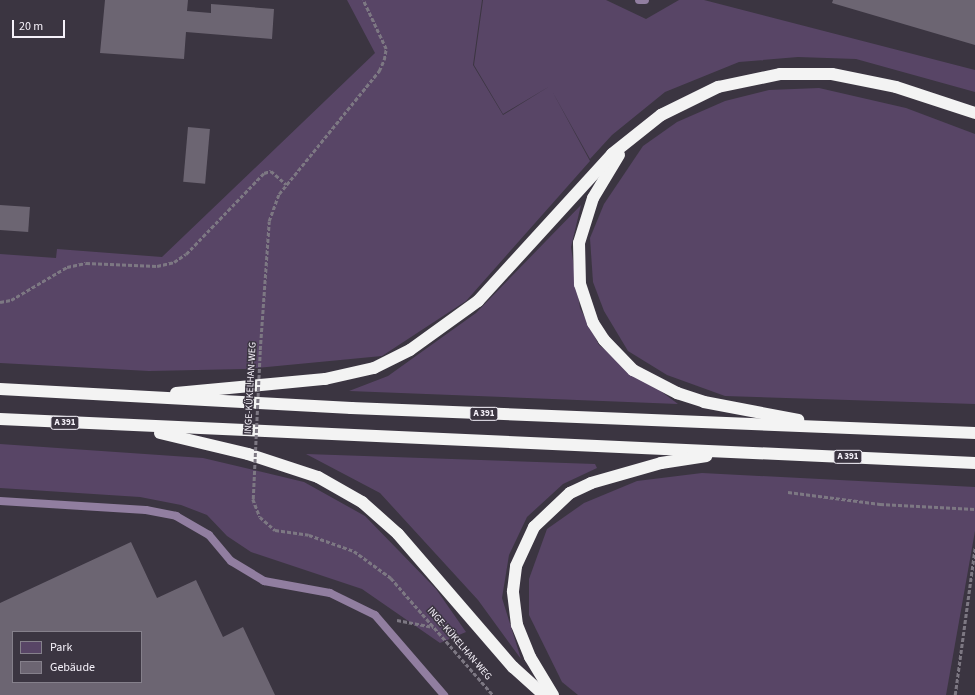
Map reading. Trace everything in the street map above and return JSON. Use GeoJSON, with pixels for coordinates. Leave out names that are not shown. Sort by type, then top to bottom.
{"type":"FeatureCollection","features":[{"type":"Feature","properties":{"kind":"highway"},"geometry":{"type":"LineString","coordinates":[[129,397],[302,382],[353,374],[390,361],[430,338],[478,301],[580,185],[639,133],[661,115],[718,87],[780,74],[861,78],[975,113]]}},
{"type":"Feature","properties":{"kind":"highway"},"geometry":{"type":"LineString","coordinates":[[639,133],[605,174],[593,198],[579,243],[582,291],[604,340],[633,370],[677,394],[704,402],[838,428]]}},
{"type":"Feature","properties":{"kind":"highway","name":"A 391"},"geometry":{"type":"LineString","coordinates":[[0,389],[129,397],[973,433]]}},
{"type":"Feature","properties":{"kind":"highway","name":"A 391"},"geometry":{"type":"LineString","coordinates":[[0,419],[130,426],[975,462]]}},
{"type":"Feature","properties":{"kind":"highway"},"geometry":{"type":"LineString","coordinates":[[130,426],[248,454],[318,477],[362,502],[398,534],[513,667],[544,695]]}},
{"type":"Feature","properties":{"kind":"highway"},"geometry":{"type":"LineString","coordinates":[[553,695],[530,658],[517,625],[513,591],[519,560],[534,527],[570,493],[611,475],[734,452]]}},
{"type":"Feature","properties":{"kind":"lane"},"geometry":{"type":"LineString","coordinates":[[639,0],[645,0]]}},
{"type":"Feature","properties":{"kind":"lane"},"geometry":{"type":"LineString","coordinates":[[0,501],[146,510],[176,516],[208,535],[231,561],[264,581],[330,593],[375,615],[444,695]]}},
{"type":"Feature","properties":{"kind":"path","name":"INGE-KÜKELHAN-WEG"},"geometry":{"type":"LineString","coordinates":[[363,0],[386,49],[384,60],[379,72],[286,184],[269,221],[260,350],[253,499],[260,517],[275,530],[309,535],[354,551],[391,578],[493,695]]}},
{"type":"Feature","properties":{"kind":"path"},"geometry":{"type":"LineString","coordinates":[[0,302],[11,300],[67,267],[86,263],[157,266],[174,262],[186,254],[264,173],[271,171],[286,184]]}},
{"type":"Feature","properties":{"kind":"path"},"geometry":{"type":"LineString","coordinates":[[788,492],[880,504],[975,509]]}},
{"type":"Feature","properties":{"kind":"path"},"geometry":{"type":"LineString","coordinates":[[955,695],[975,547]]}},
{"type":"Feature","properties":{"kind":"path"},"geometry":{"type":"LineString","coordinates":[[375,615],[434,627]]}},
{"type":"Feature","properties":{"kind":"green space"},"geometry":{"type":"Polygon","coordinates":[[[347,0],[482,0],[473,65],[503,115],[550,86],[503,114],[474,65],[483,0],[606,0],[646,19],[679,0],[704,0],[975,70],[975,92],[856,59],[798,57],[739,62],[665,92],[612,135],[590,159],[552,91],[590,161],[466,301],[382,356],[245,369],[149,371],[0,363],[0,254],[56,258],[57,249],[162,257],[375,53],[347,0]]]}},
{"type":"Feature","properties":{"kind":"green space"},"geometry":{"type":"Polygon","coordinates":[[[819,88],[906,108],[975,134],[975,404],[725,396],[667,375],[628,351],[604,311],[593,282],[590,238],[604,204],[643,146],[677,122],[725,101],[769,90],[819,88]]]}},
{"type":"Feature","properties":{"kind":"green space"},"geometry":{"type":"Polygon","coordinates":[[[581,205],[571,247],[580,308],[599,345],[678,404],[349,391],[388,376],[476,313],[581,205]]]}},
{"type":"Feature","properties":{"kind":"green space"},"geometry":{"type":"Polygon","coordinates":[[[0,444],[203,458],[304,482],[365,516],[436,589],[466,632],[440,643],[362,589],[251,552],[227,536],[207,515],[181,505],[140,497],[0,488],[0,444]]]}},
{"type":"Feature","properties":{"kind":"green space"},"geometry":{"type":"Polygon","coordinates":[[[306,454],[595,464],[597,468],[563,484],[527,517],[509,555],[502,598],[521,659],[478,600],[380,493],[306,454]]]}},
{"type":"Feature","properties":{"kind":"green space"},"geometry":{"type":"Polygon","coordinates":[[[702,473],[975,487],[975,531],[946,695],[578,695],[562,682],[529,615],[529,579],[547,529],[584,503],[637,481],[702,473]]]}},
{"type":"Feature","properties":{"kind":"building"},"geometry":{"type":"Polygon","coordinates":[[[105,0],[188,0],[187,11],[211,13],[211,4],[274,9],[272,39],[186,32],[184,59],[100,53],[105,0]]]}},
{"type":"Feature","properties":{"kind":"building"},"geometry":{"type":"Polygon","coordinates":[[[833,0],[975,0],[975,45],[832,3],[833,0]]]}},
{"type":"Feature","properties":{"kind":"building"},"geometry":{"type":"Polygon","coordinates":[[[188,127],[210,129],[205,184],[183,182],[188,127]]]}},
{"type":"Feature","properties":{"kind":"building"},"geometry":{"type":"Polygon","coordinates":[[[0,205],[30,207],[28,232],[0,230],[0,205]]]}},
{"type":"Feature","properties":{"kind":"building"},"geometry":{"type":"Polygon","coordinates":[[[131,542],[157,598],[196,580],[223,637],[243,627],[275,695],[0,695],[0,603],[131,542]]]}}]}
